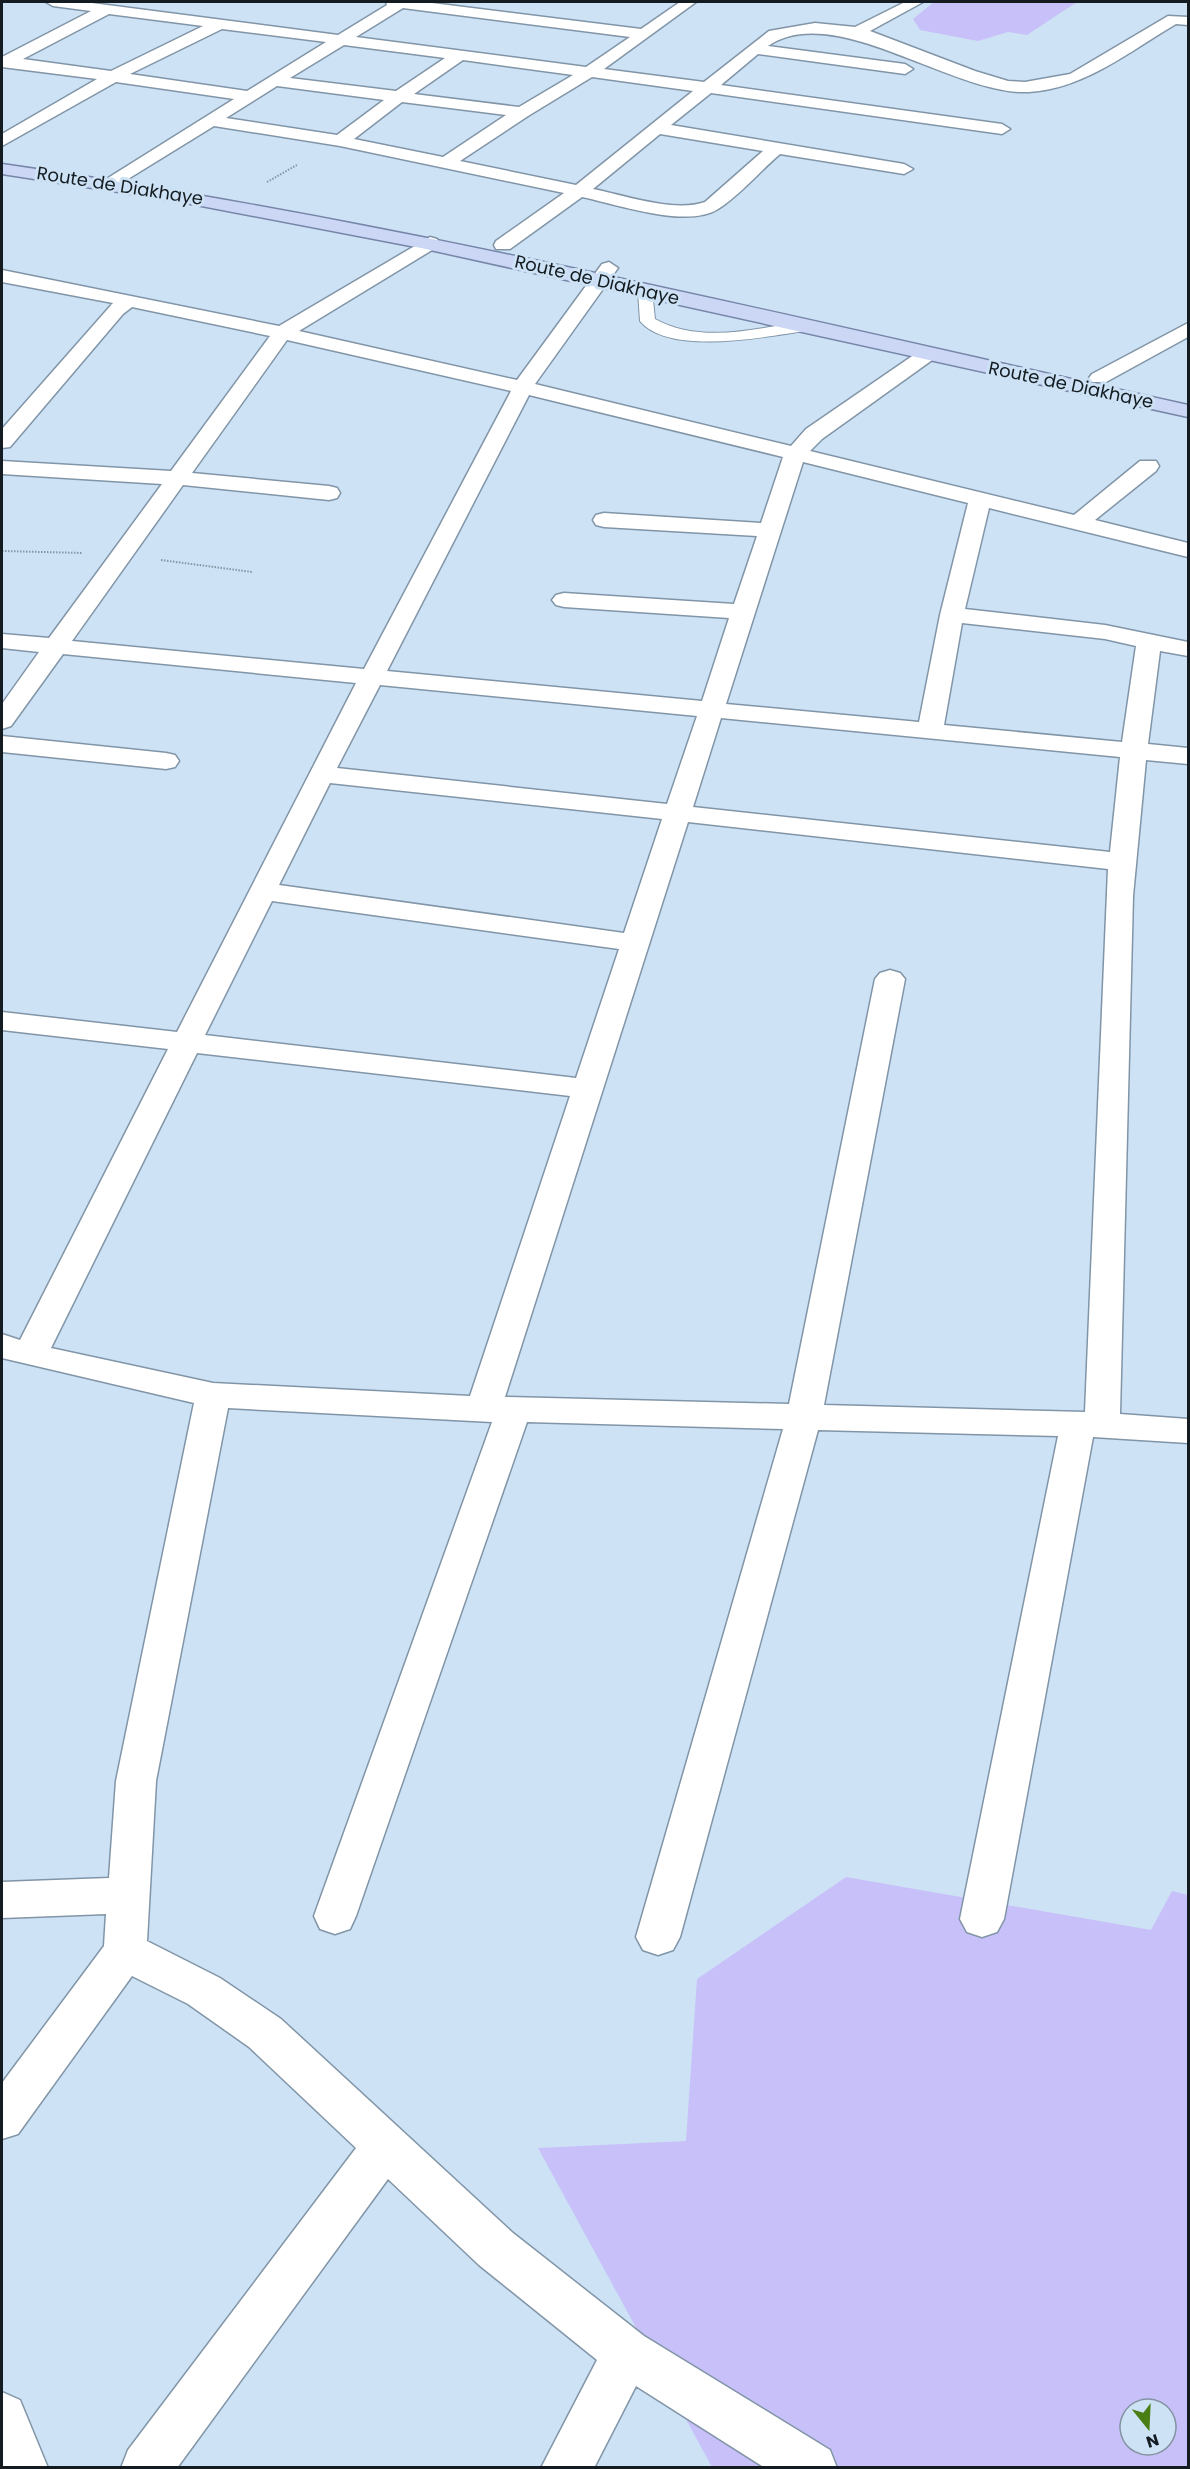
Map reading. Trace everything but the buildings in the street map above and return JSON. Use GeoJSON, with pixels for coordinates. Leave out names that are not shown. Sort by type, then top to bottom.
{"type":"FeatureCollection","features":[{"type":"Feature","properties":{"kind":"main road","name":"Route de Diakhaye"},"geometry":{"type":"LineString","coordinates":[[2,167],[245,194],[503,245],[604,274],[645,291],[1188,411]]}},
{"type":"Feature","properties":{"kind":"main road","name":"Route de Diakhaye"},"geometry":{"type":"LineString","coordinates":[[116,179],[430,243],[604,274],[1099,378],[1188,399]]}},
{"type":"Feature","properties":{"kind":"street"},"geometry":{"type":"LineString","coordinates":[[52,2],[102,6],[219,24],[707,88],[868,103],[1002,129]]}},
{"type":"Feature","properties":{"kind":"street"},"geometry":{"type":"LineString","coordinates":[[116,179],[248,96],[343,40],[398,2],[644,34]]}},
{"type":"Feature","properties":{"kind":"street"},"geometry":{"type":"LineString","coordinates":[[447,162],[522,112],[590,72],[689,2]]}},
{"type":"Feature","properties":{"kind":"street"},"geometry":{"type":"LineString","coordinates":[[856,32],[916,2]]}},
{"type":"Feature","properties":{"kind":"street"},"geometry":{"type":"LineString","coordinates":[[4,62],[41,43],[102,6]]}},
{"type":"Feature","properties":{"kind":"street"},"geometry":{"type":"LineString","coordinates":[[524,19],[542,7]]}},
{"type":"Feature","properties":{"kind":"street"},"geometry":{"type":"LineString","coordinates":[[503,245],[579,191],[774,34],[795,29],[829,28],[856,32],[1010,86],[1045,85],[1076,77],[1181,20],[1188,8]]}},
{"type":"Feature","properties":{"kind":"street"},"geometry":{"type":"LineString","coordinates":[[2,141],[114,76],[219,24]]}},
{"type":"Feature","properties":{"kind":"street"},"geometry":{"type":"LineString","coordinates":[[11,39],[41,43]]}},
{"type":"Feature","properties":{"kind":"street"},"geometry":{"type":"LineString","coordinates":[[754,50],[905,69]]}},
{"type":"Feature","properties":{"kind":"street"},"geometry":{"type":"LineString","coordinates":[[340,141],[398,97],[460,55]]}},
{"type":"Feature","properties":{"kind":"street"},"geometry":{"type":"LineString","coordinates":[[890,83],[919,55]]}},
{"type":"Feature","properties":{"kind":"street"},"geometry":{"type":"LineString","coordinates":[[4,62],[248,96]]}},
{"type":"Feature","properties":{"kind":"street"},"geometry":{"type":"LineString","coordinates":[[274,81],[522,112]]}},
{"type":"Feature","properties":{"kind":"street"},"geometry":{"type":"LineString","coordinates":[[210,120],[340,141],[675,211],[697,211],[711,206],[777,147]]}},
{"type":"Feature","properties":{"kind":"street"},"geometry":{"type":"LineString","coordinates":[[656,128],[904,169]]}},
{"type":"Feature","properties":{"kind":"street"},"geometry":{"type":"LineString","coordinates":[[2,721],[282,332],[430,243]]}},
{"type":"Feature","properties":{"kind":"street"},"geometry":{"type":"LineString","coordinates":[[604,274],[523,387],[321,774],[187,1042],[16,1351],[213,1395],[499,1409],[1090,1425],[1188,1431]]}},
{"type":"Feature","properties":{"kind":"street"},"geometry":{"type":"LineString","coordinates":[[2,276],[282,332],[523,387],[1188,550]]}},
{"type":"Feature","properties":{"kind":"street"},"geometry":{"type":"LineString","coordinates":[[4,438],[116,309],[130,300]]}},
{"type":"Feature","properties":{"kind":"street"},"geometry":{"type":"LineString","coordinates":[[1099,378],[1188,329]]}},
{"type":"Feature","properties":{"kind":"street"},"geometry":{"type":"LineString","coordinates":[[335,1916],[499,1409],[589,1089],[795,454],[814,434],[928,354]]}},
{"type":"Feature","properties":{"kind":"street"},"geometry":{"type":"LineString","coordinates":[[1078,523],[1148,466]]}},
{"type":"Feature","properties":{"kind":"street"},"geometry":{"type":"LineString","coordinates":[[2,467],[177,478],[329,493]]}},
{"type":"Feature","properties":{"kind":"street"},"geometry":{"type":"LineString","coordinates":[[930,731],[952,615],[980,500]]}},
{"type":"Feature","properties":{"kind":"street"},"geometry":{"type":"LineString","coordinates":[[604,520],[771,531]]}},
{"type":"Feature","properties":{"kind":"street"},"geometry":{"type":"LineString","coordinates":[[564,600],[744,612]]}},
{"type":"Feature","properties":{"kind":"street"},"geometry":{"type":"LineString","coordinates":[[952,615],[1037,623],[1149,640],[1188,649]]}},
{"type":"Feature","properties":{"kind":"street"},"geometry":{"type":"LineString","coordinates":[[982,1919],[1090,1425],[1118,907],[1134,751],[1149,640]]}},
{"type":"Feature","properties":{"kind":"street"},"geometry":{"type":"LineString","coordinates":[[2,641],[1188,756]]}},
{"type":"Feature","properties":{"kind":"street"},"geometry":{"type":"LineString","coordinates":[[2,744],[166,761]]}},
{"type":"Feature","properties":{"kind":"street"},"geometry":{"type":"LineString","coordinates":[[321,774],[1123,862]]}},
{"type":"Feature","properties":{"kind":"street"},"geometry":{"type":"LineString","coordinates":[[263,891],[637,943]]}},
{"type":"Feature","properties":{"kind":"street"},"geometry":{"type":"LineString","coordinates":[[658,1937],[804,1417],[890,979]]}},
{"type":"Feature","properties":{"kind":"street"},"geometry":{"type":"LineString","coordinates":[[2,1021],[589,1089]]}},
{"type":"Feature","properties":{"kind":"street"},"geometry":{"type":"LineString","coordinates":[[2,2119],[125,1951],[136,1781],[213,1395]]}},
{"type":"Feature","properties":{"kind":"street"},"geometry":{"type":"LineString","coordinates":[[2,1900],[128,1895]]}},
{"type":"Feature","properties":{"kind":"street"},"geometry":{"type":"LineString","coordinates":[[125,1951],[204,1991],[265,2034],[496,2249],[627,2353],[812,2468]]}},
{"type":"Feature","properties":{"kind":"street"},"geometry":{"type":"LineString","coordinates":[[146,2468],[384,2147]]}},
{"type":"Feature","properties":{"kind":"street"},"geometry":{"type":"LineString","coordinates":[[566,2468],[627,2353]]}},
{"type":"Feature","properties":{"kind":"street"},"geometry":{"type":"LineString","coordinates":[[2,2417],[23,2468]]}},
{"type":"Feature","properties":{"kind":"lane"},"geometry":{"type":"LineString","coordinates":[[645,291],[648,321],[659,331],[728,337],[804,326]]}},
{"type":"Feature","properties":{"kind":"path"},"geometry":{"type":"LineString","coordinates":[[245,194],[340,141]]}},
{"type":"Feature","properties":{"kind":"shaded area"},"geometry":{"type":"Polygon","coordinates":[[[934,2],[1077,2],[1027,35],[1008,32],[978,41],[920,30],[913,19],[934,2]]]}},
{"type":"Feature","properties":{"kind":"shaded area"},"geometry":{"type":"Polygon","coordinates":[[[846,1877],[1151,1930],[1172,1891],[1188,1895],[1188,2467],[712,2467],[538,2148],[686,2141],[697,1979],[846,1877]]]}}]}
